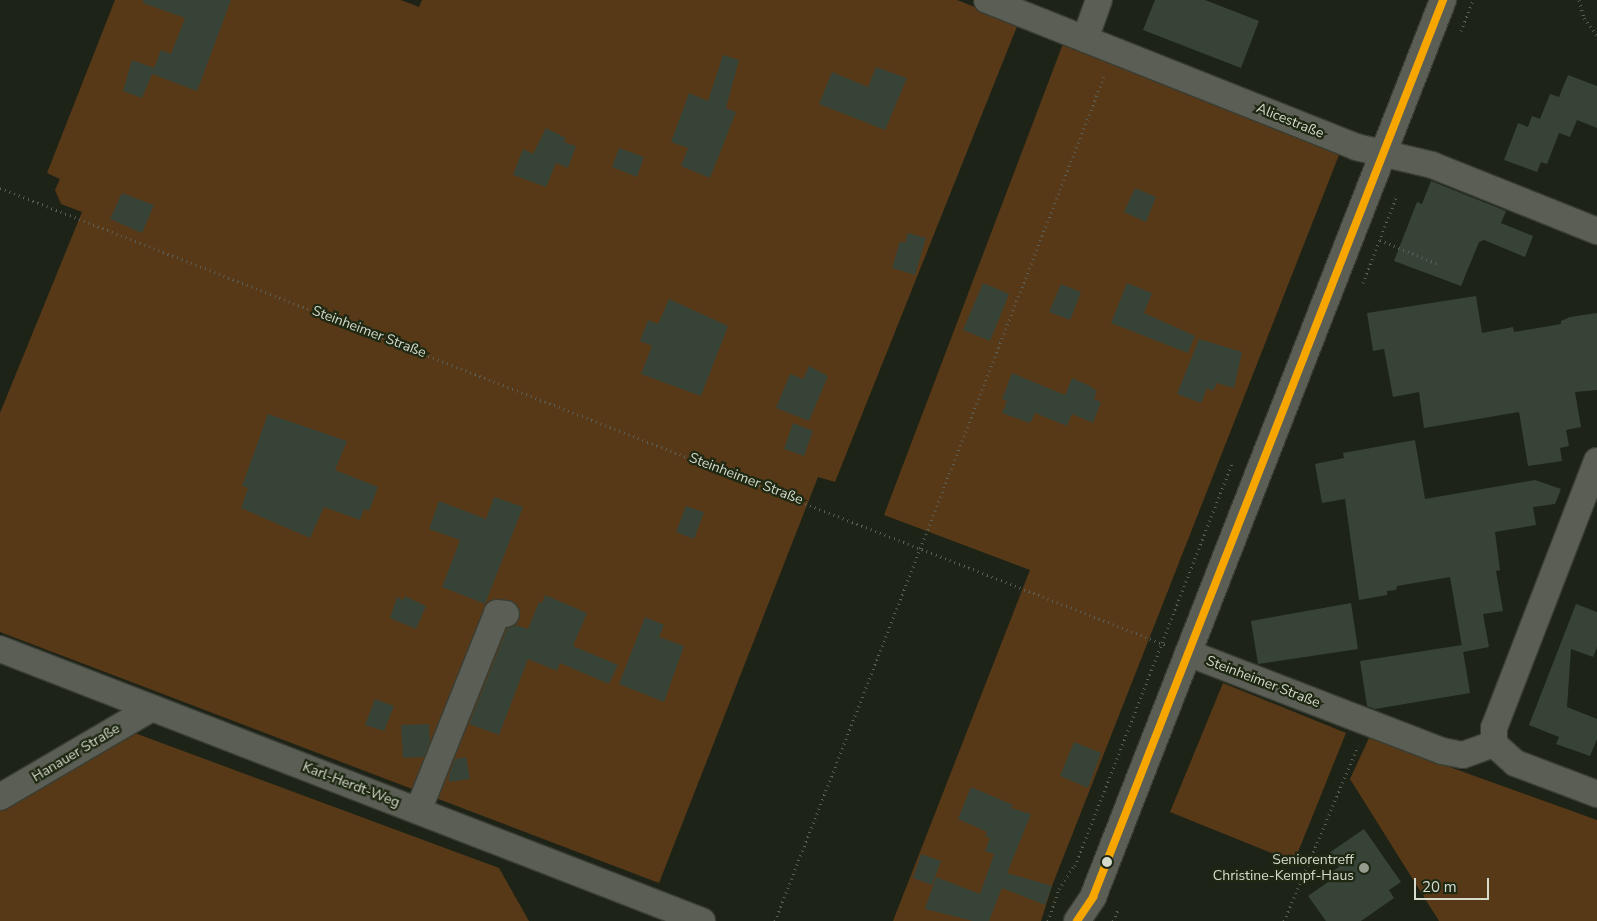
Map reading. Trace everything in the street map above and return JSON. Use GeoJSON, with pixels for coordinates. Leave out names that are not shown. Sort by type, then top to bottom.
{"type":"FeatureCollection","features":[{"type":"Feature","properties":{"kind":"street","name":"Alicestraße"},"geometry":{"type":"LineString","coordinates":[[987,0],[1356,147],[1432,166],[1597,231]]}},
{"type":"Feature","properties":{"kind":"street"},"geometry":{"type":"LineString","coordinates":[[1085,39],[1100,0]]}},
{"type":"Feature","properties":{"kind":"street"},"geometry":{"type":"LineString","coordinates":[[1077,921],[1091,909],[1188,653],[1443,0]]}},
{"type":"Feature","properties":{"kind":"street"},"geometry":{"type":"LineString","coordinates":[[1597,461],[1494,728],[1494,744],[1515,763],[1597,794]]}},
{"type":"Feature","properties":{"kind":"street"},"geometry":{"type":"LineString","coordinates":[[418,811],[497,613],[506,614]]}},
{"type":"Feature","properties":{"kind":"street","name":"Karl-Herdt-Weg"},"geometry":{"type":"LineString","coordinates":[[0,649],[702,921]]}},
{"type":"Feature","properties":{"kind":"street","name":"Steinheimer Straße"},"geometry":{"type":"LineString","coordinates":[[1188,653],[1453,754],[1463,754],[1494,744]]}},
{"type":"Feature","properties":{"kind":"street","name":"Hanauer Straße"},"geometry":{"type":"LineString","coordinates":[[0,797],[152,708]]}},
{"type":"Feature","properties":{"kind":"path"},"geometry":{"type":"LineString","coordinates":[[1579,0],[1584,18],[1597,36]]}},
{"type":"Feature","properties":{"kind":"path"},"geometry":{"type":"LineString","coordinates":[[775,921],[1114,51]]}},
{"type":"Feature","properties":{"kind":"path","name":"Steinheimer Straße"},"geometry":{"type":"LineString","coordinates":[[0,188],[1188,653]]}},
{"type":"Feature","properties":{"kind":"path"},"geometry":{"type":"LineString","coordinates":[[1380,240],[1440,265]]}},
{"type":"Feature","properties":{"kind":"path"},"geometry":{"type":"LineString","coordinates":[[1284,921],[1369,722]]}},
{"type":"Feature","properties":{"kind":"path"},"geometry":{"type":"LineString","coordinates":[[1048,921],[1059,890],[1076,862]]}},
{"type":"Feature","properties":{"kind":"shaded area"},"geometry":{"type":"Polygon","coordinates":[[[115,0],[401,0],[419,7],[422,0],[957,0],[1018,24],[835,482],[818,477],[659,883],[0,632],[0,413],[82,212],[61,204],[55,190],[60,179],[47,173],[115,0]]]}},
{"type":"Feature","properties":{"kind":"shaded area"},"geometry":{"type":"Polygon","coordinates":[[[1064,41],[1339,155],[1052,886],[1041,921],[893,921],[1030,570],[884,515],[1064,41]]]}},
{"type":"Feature","properties":{"kind":"shaded area"},"geometry":{"type":"Polygon","coordinates":[[[1223,683],[1346,733],[1294,862],[1170,812],[1223,683]]]}},
{"type":"Feature","properties":{"kind":"shaded area"},"geometry":{"type":"Polygon","coordinates":[[[132,732],[499,868],[529,921],[0,921],[0,809],[132,732]]]}},
{"type":"Feature","properties":{"kind":"shaded area"},"geometry":{"type":"Polygon","coordinates":[[[1369,738],[1597,820],[1597,921],[1439,921],[1350,779],[1369,738]]]}},
{"type":"Feature","properties":{"kind":"building"},"geometry":{"type":"Polygon","coordinates":[[[143,0],[231,0],[197,91],[152,74],[142,98],[123,91],[132,60],[154,68],[161,50],[171,54],[185,18],[143,3],[143,0]]]}},
{"type":"Feature","properties":{"kind":"building"},"geometry":{"type":"Polygon","coordinates":[[[1155,0],[1205,0],[1259,21],[1241,68],[1143,30],[1155,0]]]}},
{"type":"Feature","properties":{"kind":"building"},"geometry":{"type":"Polygon","coordinates":[[[723,55],[739,60],[726,108],[736,112],[710,178],[681,166],[688,148],[671,142],[689,93],[708,101],[723,55]]]}},
{"type":"Feature","properties":{"kind":"building"},"geometry":{"type":"Polygon","coordinates":[[[876,67],[907,78],[885,130],[819,104],[832,72],[868,87],[876,67]]]}},
{"type":"Feature","properties":{"kind":"building"},"geometry":{"type":"Polygon","coordinates":[[[1568,75],[1597,86],[1597,128],[1577,120],[1570,137],[1559,133],[1547,164],[1541,162],[1537,172],[1504,160],[1518,123],[1528,127],[1532,116],[1540,119],[1550,94],[1559,97],[1568,75]]]}},
{"type":"Feature","properties":{"kind":"building"},"geometry":{"type":"Polygon","coordinates":[[[546,128],[566,138],[564,142],[576,146],[568,168],[556,163],[546,187],[513,175],[523,149],[533,154],[546,128]]]}},
{"type":"Feature","properties":{"kind":"building"},"geometry":{"type":"Polygon","coordinates":[[[619,148],[644,157],[637,177],[612,167],[619,148]]]}},
{"type":"Feature","properties":{"kind":"building"},"geometry":{"type":"Polygon","coordinates":[[[1431,181],[1506,211],[1501,223],[1533,236],[1525,257],[1484,240],[1479,242],[1461,286],[1394,261],[1417,202],[1422,204],[1431,181]]]}},
{"type":"Feature","properties":{"kind":"building"},"geometry":{"type":"Polygon","coordinates":[[[1135,188],[1156,197],[1146,222],[1124,212],[1135,188]]]}},
{"type":"Feature","properties":{"kind":"building"},"geometry":{"type":"Polygon","coordinates":[[[122,193],[154,205],[142,233],[110,219],[122,193]]]}},
{"type":"Feature","properties":{"kind":"building"},"geometry":{"type":"Polygon","coordinates":[[[908,233],[926,238],[915,275],[892,268],[900,241],[905,243],[908,233]]]}},
{"type":"Feature","properties":{"kind":"building"},"geometry":{"type":"Polygon","coordinates":[[[983,283],[1009,294],[990,341],[963,330],[983,283]]]}},
{"type":"Feature","properties":{"kind":"building"},"geometry":{"type":"Polygon","coordinates":[[[1127,283],[1152,293],[1144,313],[1195,336],[1188,353],[1111,323],[1127,283]]]}},
{"type":"Feature","properties":{"kind":"building"},"geometry":{"type":"Polygon","coordinates":[[[1061,284],[1081,292],[1070,320],[1049,312],[1061,284]]]}},
{"type":"Feature","properties":{"kind":"building"},"geometry":{"type":"Polygon","coordinates":[[[1476,296],[1482,333],[1513,327],[1514,332],[1561,324],[1561,321],[1570,317],[1597,313],[1597,390],[1575,392],[1581,427],[1566,430],[1569,446],[1560,448],[1562,461],[1528,466],[1519,412],[1424,428],[1419,392],[1393,397],[1384,349],[1373,351],[1367,313],[1476,296]]]}},
{"type":"Feature","properties":{"kind":"building"},"geometry":{"type":"Polygon","coordinates":[[[669,299],[728,326],[701,396],[641,374],[652,346],[640,341],[648,320],[658,324],[669,299]]]}},
{"type":"Feature","properties":{"kind":"building"},"geometry":{"type":"Polygon","coordinates":[[[1199,339],[1242,352],[1234,388],[1217,383],[1213,391],[1207,388],[1201,403],[1177,394],[1199,339]]]}},
{"type":"Feature","properties":{"kind":"building"},"geometry":{"type":"Polygon","coordinates":[[[809,366],[828,376],[809,421],[776,408],[790,374],[803,379],[809,366]]]}},
{"type":"Feature","properties":{"kind":"building"},"geometry":{"type":"Polygon","coordinates":[[[1012,373],[1065,395],[1072,378],[1090,386],[1097,391],[1094,399],[1101,402],[1093,423],[1072,414],[1067,426],[1035,413],[1030,423],[1002,413],[1007,401],[1002,399],[1012,373]]]}},
{"type":"Feature","properties":{"kind":"building"},"geometry":{"type":"Polygon","coordinates":[[[268,414],[347,441],[335,470],[378,487],[369,511],[364,509],[360,520],[324,507],[310,538],[241,508],[248,488],[242,486],[268,414]]]}},
{"type":"Feature","properties":{"kind":"building"},"geometry":{"type":"Polygon","coordinates":[[[793,423],[813,431],[804,456],[784,449],[793,423]]]}},
{"type":"Feature","properties":{"kind":"building"},"geometry":{"type":"Polygon","coordinates":[[[1415,440],[1425,499],[1535,480],[1561,489],[1555,504],[1533,507],[1536,525],[1495,532],[1500,570],[1496,571],[1503,611],[1483,614],[1489,647],[1463,652],[1450,577],[1397,586],[1396,590],[1387,591],[1387,595],[1359,600],[1345,499],[1322,503],[1315,464],[1344,458],[1343,453],[1415,440]]]}},
{"type":"Feature","properties":{"kind":"building"},"geometry":{"type":"Polygon","coordinates":[[[494,497],[523,507],[485,604],[442,587],[460,540],[429,529],[439,501],[486,519],[494,497]]]}},
{"type":"Feature","properties":{"kind":"building"},"geometry":{"type":"Polygon","coordinates":[[[686,506],[704,512],[694,539],[676,532],[686,506]]]}},
{"type":"Feature","properties":{"kind":"building"},"geometry":{"type":"Polygon","coordinates":[[[545,595],[587,613],[573,646],[618,665],[609,684],[560,663],[557,671],[528,659],[499,735],[469,724],[507,629],[516,625],[528,629],[539,602],[542,603],[545,595]]]}},
{"type":"Feature","properties":{"kind":"building"},"geometry":{"type":"Polygon","coordinates":[[[405,596],[426,606],[416,629],[390,618],[397,597],[403,600],[405,596]]]}},
{"type":"Feature","properties":{"kind":"building"},"geometry":{"type":"Polygon","coordinates":[[[1351,603],[1358,649],[1258,664],[1251,621],[1351,603]]]}},
{"type":"Feature","properties":{"kind":"building"},"geometry":{"type":"Polygon","coordinates":[[[1576,604],[1597,612],[1597,647],[1593,657],[1571,649],[1567,707],[1597,719],[1597,739],[1590,756],[1556,744],[1559,737],[1529,725],[1576,604]]]}},
{"type":"Feature","properties":{"kind":"building"},"geometry":{"type":"Polygon","coordinates":[[[645,617],[664,625],[659,637],[684,646],[664,702],[619,684],[645,617]]]}},
{"type":"Feature","properties":{"kind":"building"},"geometry":{"type":"Polygon","coordinates":[[[1462,645],[1470,693],[1375,709],[1367,706],[1360,661],[1462,645]]]}},
{"type":"Feature","properties":{"kind":"building"},"geometry":{"type":"Polygon","coordinates":[[[375,699],[394,706],[384,731],[365,725],[375,699]]]}},
{"type":"Feature","properties":{"kind":"building"},"geometry":{"type":"Polygon","coordinates":[[[429,724],[430,741],[424,757],[403,758],[401,725],[429,724]]]}},
{"type":"Feature","properties":{"kind":"building"},"geometry":{"type":"Polygon","coordinates":[[[1074,742],[1101,753],[1088,788],[1060,776],[1074,742]]]}},
{"type":"Feature","properties":{"kind":"building"},"geometry":{"type":"Polygon","coordinates":[[[466,757],[470,779],[449,782],[449,775],[455,759],[466,757]]]}},
{"type":"Feature","properties":{"kind":"building"},"geometry":{"type":"Polygon","coordinates":[[[971,787],[1013,805],[1011,808],[1031,814],[1007,873],[1052,886],[1045,905],[1002,888],[989,921],[973,921],[925,909],[936,877],[980,894],[994,854],[985,851],[990,838],[985,836],[987,832],[958,819],[971,787]]]}},
{"type":"Feature","properties":{"kind":"building"},"geometry":{"type":"Polygon","coordinates":[[[1364,829],[1401,882],[1389,890],[1394,898],[1361,921],[1326,921],[1308,896],[1331,880],[1327,875],[1339,867],[1329,853],[1364,829]]]}},
{"type":"Feature","properties":{"kind":"building"},"geometry":{"type":"Polygon","coordinates":[[[921,854],[941,861],[932,885],[913,878],[921,854]]]}},
{"type":"Feature","properties":{"kind":"transit line"},"geometry":{"type":"LineString","coordinates":[[1077,921],[1093,897],[1443,0]]}},
{"type":"Feature","properties":{"kind":"place","name":"Seniorentreff Christine-Kempf-Haus"},"geometry":{"type":"Point","coordinates":[1364,868]}}]}
